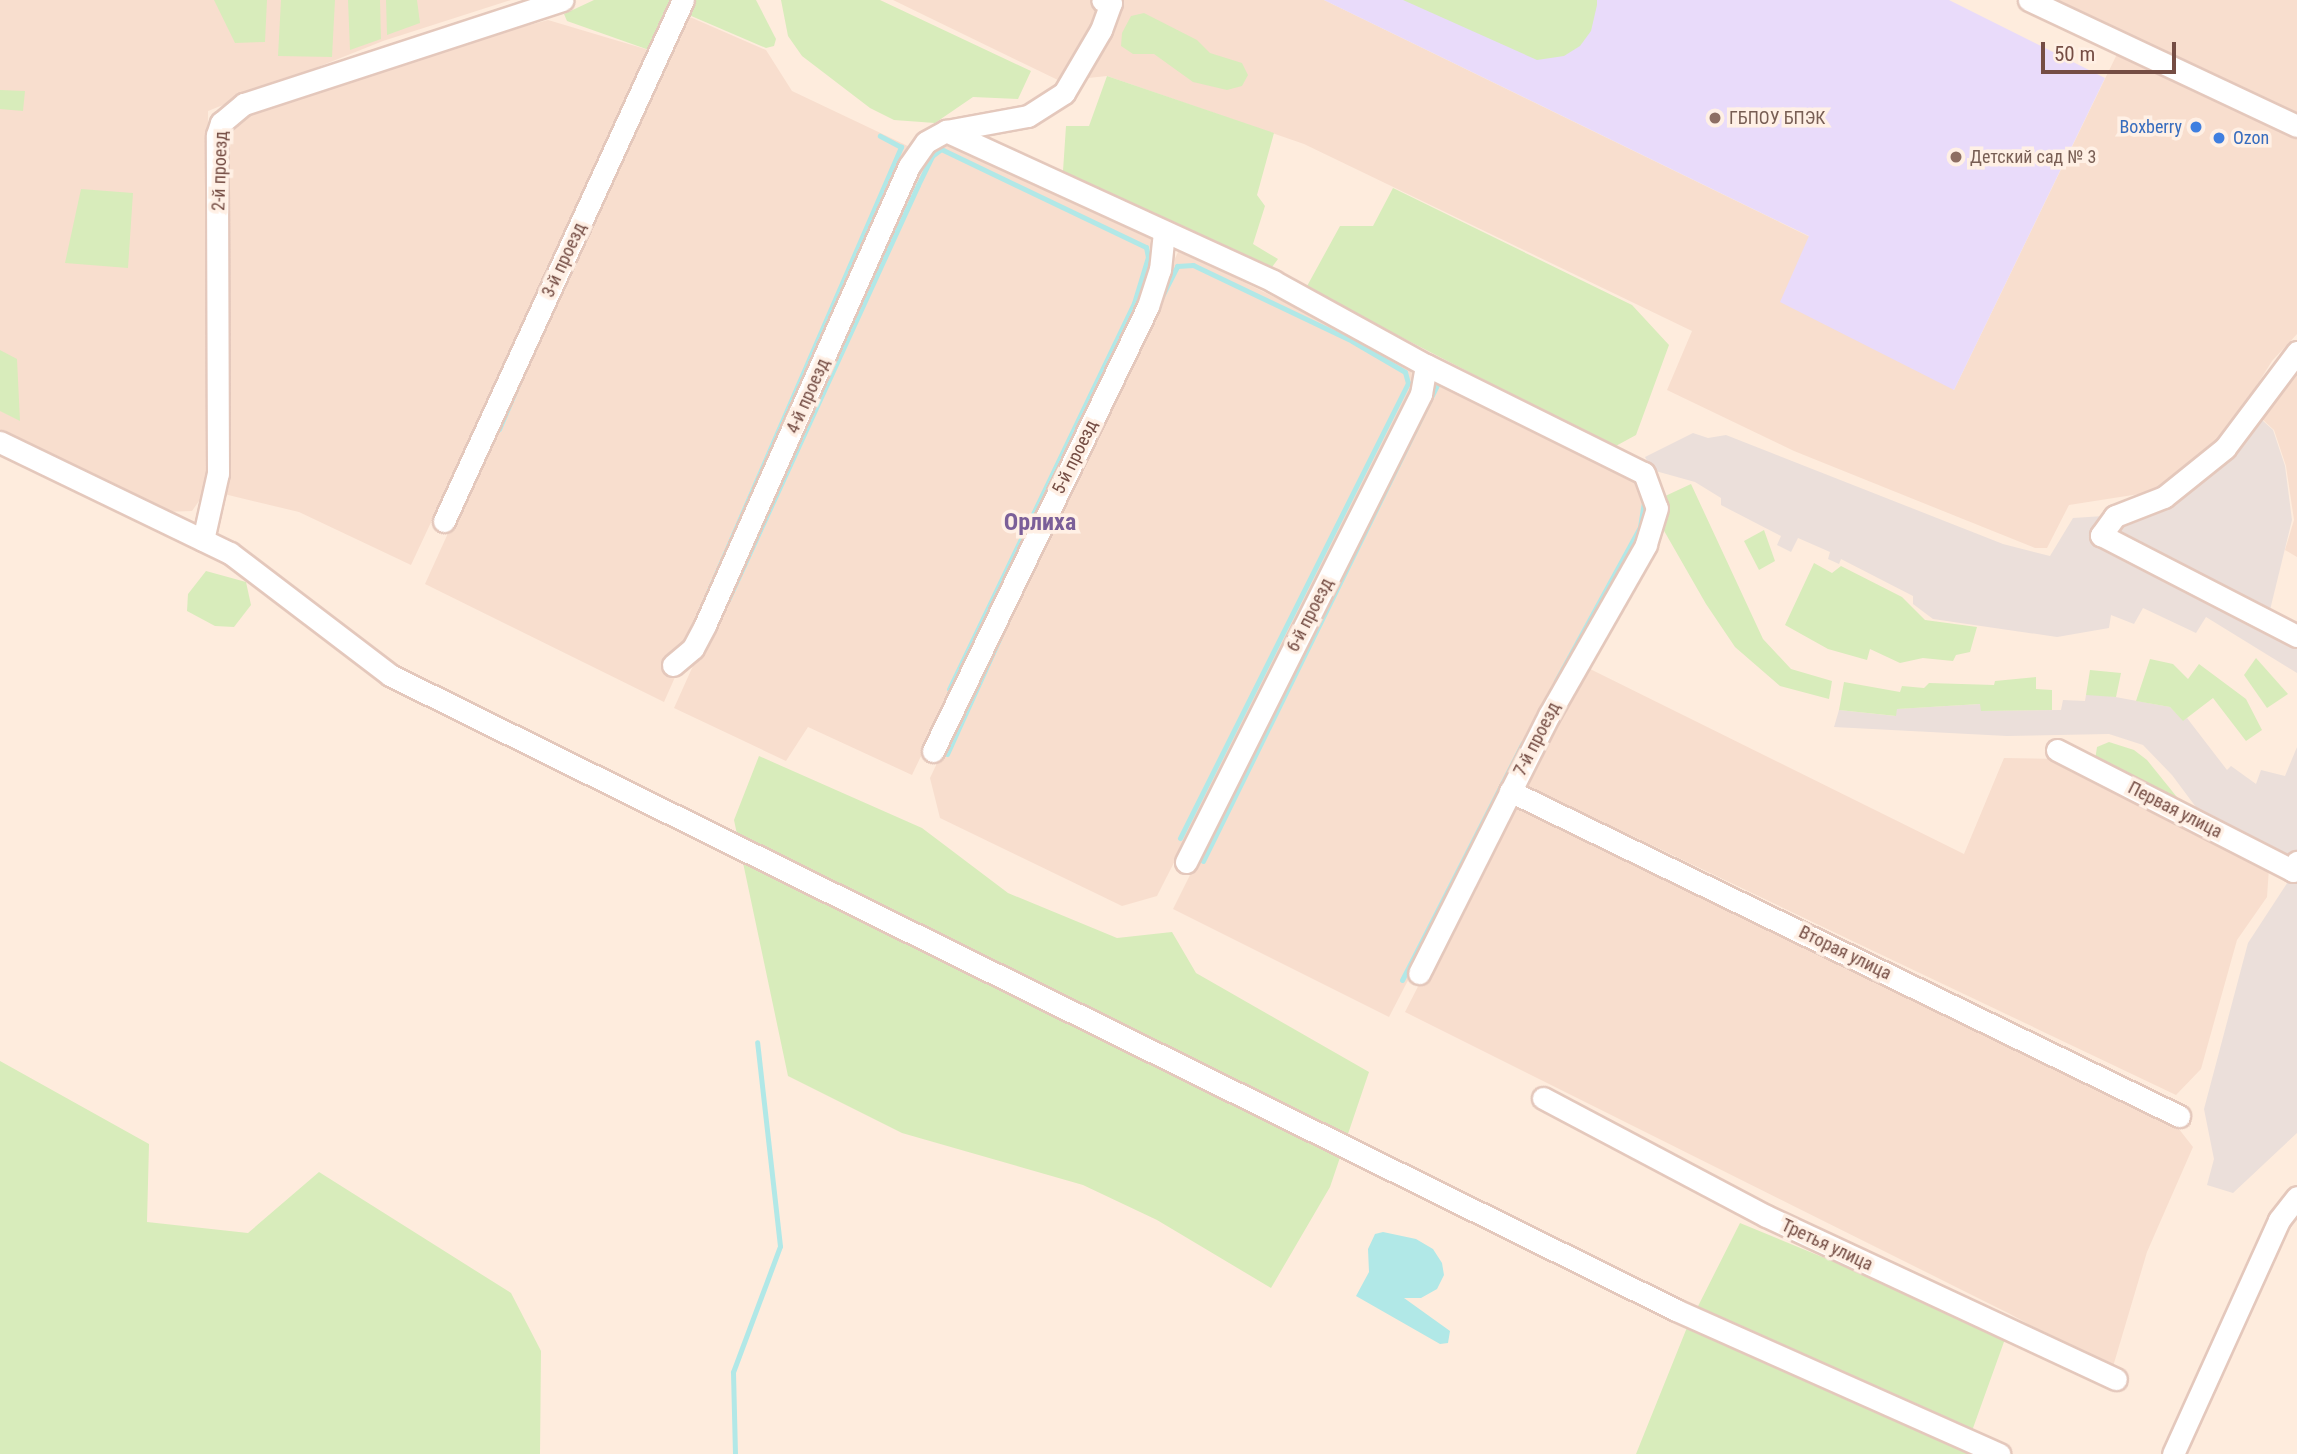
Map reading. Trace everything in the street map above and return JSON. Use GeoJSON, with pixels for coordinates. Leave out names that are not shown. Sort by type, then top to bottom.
{"type":"FeatureCollection","features":[{"type":"Feature","properties":{"kind":"street","name":"2-й проезд"},"geometry":{"type":"LineString","coordinates":[[204,540],[218,473],[217,135],[222,123],[244,104],[562,0]]}},
{"type":"Feature","properties":{"kind":"street","name":"3-й проезд"},"geometry":{"type":"LineString","coordinates":[[444,521],[683,0]]}},
{"type":"Feature","properties":{"kind":"street"},"geometry":{"type":"LineString","coordinates":[[946,131],[1028,116],[1064,93],[1101,30],[1111,3],[1102,0]]}},
{"type":"Feature","properties":{"kind":"street"},"geometry":{"type":"LineString","coordinates":[[2029,0],[2297,126]]}},
{"type":"Feature","properties":{"kind":"street"},"geometry":{"type":"LineString","coordinates":[[946,131],[995,150],[1164,233],[1273,281],[1426,365]]}},
{"type":"Feature","properties":{"kind":"street","name":"4-й проезд"},"geometry":{"type":"LineString","coordinates":[[673,665],[692,648],[705,625],[909,166],[926,142],[946,131]]}},
{"type":"Feature","properties":{"kind":"street","name":"5-й проезд"},"geometry":{"type":"LineString","coordinates":[[933,751],[1147,306],[1160,271],[1164,233]]}},
{"type":"Feature","properties":{"kind":"street"},"geometry":{"type":"LineString","coordinates":[[2297,352],[2225,448],[2164,498],[2115,516],[2101,535],[2297,636]]}},
{"type":"Feature","properties":{"kind":"street","name":"7-й проезд"},"geometry":{"type":"LineString","coordinates":[[1419,973],[1510,791],[1646,545],[1657,508],[1644,473],[1426,365]]}},
{"type":"Feature","properties":{"kind":"street","name":"6-й проезд"},"geometry":{"type":"LineString","coordinates":[[1186,862],[1421,394],[1426,365]]}},
{"type":"Feature","properties":{"kind":"street"},"geometry":{"type":"LineString","coordinates":[[0,442],[204,540],[260,572],[356,653],[390,675],[1676,1310],[1999,1454]]}},
{"type":"Feature","properties":{"kind":"street","name":"Первая улица"},"geometry":{"type":"LineString","coordinates":[[2057,750],[2295,866]]}},
{"type":"Feature","properties":{"kind":"street","name":"Вторая улица"},"geometry":{"type":"LineString","coordinates":[[1510,791],[2179,1116]]}},
{"type":"Feature","properties":{"kind":"street","name":"Третья улица"},"geometry":{"type":"LineString","coordinates":[[1543,1098],[1766,1216],[2116,1379]]}},
{"type":"Feature","properties":{"kind":"street"},"geometry":{"type":"LineString","coordinates":[[2173,1454],[2279,1220],[2297,1197]]}},
{"type":"Feature","properties":{"kind":"shaded area"},"geometry":{"type":"Polygon","coordinates":[[[0,0],[511,0],[383,41],[208,111],[206,491],[192,511],[164,512],[0,431],[0,0]]]}},
{"type":"Feature","properties":{"kind":"shaded area"},"geometry":{"type":"Polygon","coordinates":[[[893,0],[1324,0],[1810,237],[1954,390],[2118,52],[2297,136],[2297,334],[2272,361],[2225,436],[2152,492],[2069,505],[2047,548],[2035,548],[1794,451],[1667,390],[1692,331],[1304,144],[1107,76],[1060,81],[893,0]]]}},
{"type":"Feature","properties":{"kind":"shaded area"},"geometry":{"type":"Polygon","coordinates":[[[1324,0],[1949,0],[2105,78],[1954,390],[1780,302],[1809,236],[1324,0]]]}},
{"type":"Feature","properties":{"kind":"shaded area"},"geometry":{"type":"Polygon","coordinates":[[[2054,0],[2297,0],[2297,113],[2219,78],[2054,0]]]}},
{"type":"Feature","properties":{"kind":"shaded area"},"geometry":{"type":"Polygon","coordinates":[[[683,14],[766,50],[792,91],[910,147],[664,702],[425,584],[683,14]]]}},
{"type":"Feature","properties":{"kind":"shaded area"},"geometry":{"type":"Polygon","coordinates":[[[548,20],[652,51],[411,565],[299,512],[224,494],[229,125],[263,105],[383,64],[548,20]]]}},
{"type":"Feature","properties":{"kind":"shaded area"},"geometry":{"type":"Polygon","coordinates":[[[946,140],[1152,239],[1152,272],[912,775],[808,727],[786,761],[674,708],[923,156],[946,140]]]}},
{"type":"Feature","properties":{"kind":"shaded area"},"geometry":{"type":"Polygon","coordinates":[[[1179,250],[1406,362],[1413,376],[1413,392],[1157,896],[1122,906],[940,818],[930,778],[1179,250]]]}},
{"type":"Feature","properties":{"kind":"shaded area"},"geometry":{"type":"Polygon","coordinates":[[[2297,371],[2297,557],[2285,550],[2294,520],[2286,466],[2274,430],[2261,418],[2297,371]]]}},
{"type":"Feature","properties":{"kind":"shaded area"},"geometry":{"type":"Polygon","coordinates":[[[1438,378],[1635,475],[1650,513],[1389,1017],[1173,909],[1438,378]]]}},
{"type":"Feature","properties":{"kind":"shaded area"},"geometry":{"type":"Polygon","coordinates":[[[2261,419],[2273,430],[2285,466],[2292,520],[2270,610],[2297,627],[2297,673],[2206,617],[2196,633],[2143,608],[2134,624],[2111,615],[2109,628],[2057,637],[1933,619],[1913,604],[1913,596],[1841,559],[1839,564],[1828,559],[1830,552],[1798,538],[1791,552],[1777,545],[1781,536],[1721,505],[1721,498],[1695,482],[1652,470],[1645,457],[1693,433],[1708,438],[1726,435],[2003,544],[2050,556],[2073,518],[2135,514],[2261,419]]]}},
{"type":"Feature","properties":{"kind":"shaded area"},"geometry":{"type":"Polygon","coordinates":[[[1584,666],[1964,854],[2004,758],[2060,759],[2269,868],[2267,897],[2237,940],[2201,1069],[2176,1095],[1521,783],[1584,666]]]}},
{"type":"Feature","properties":{"kind":"shaded area"},"geometry":{"type":"Polygon","coordinates":[[[2099,694],[2170,707],[2183,720],[2187,718],[2227,770],[2231,766],[2256,784],[2261,770],[2285,776],[2297,747],[2297,860],[2207,822],[2172,775],[2143,745],[2109,734],[2007,736],[1834,727],[1839,710],[1895,716],[1896,709],[1981,704],[1982,711],[2061,710],[2063,700],[2085,701],[2086,695],[2099,694]]]}},
{"type":"Feature","properties":{"kind":"shaded area"},"geometry":{"type":"Polygon","coordinates":[[[1511,804],[2175,1124],[2193,1147],[2147,1252],[2112,1370],[2010,1314],[1405,1012],[1511,804]]]}},
{"type":"Feature","properties":{"kind":"shaded area"},"geometry":{"type":"Polygon","coordinates":[[[2297,868],[2297,1133],[2233,1193],[2207,1185],[2214,1159],[2204,1109],[2248,943],[2297,868]]]}},
{"type":"Feature","properties":{"kind":"green space"},"geometry":{"type":"Polygon","coordinates":[[[214,0],[267,0],[265,42],[235,43],[214,0]]]}},
{"type":"Feature","properties":{"kind":"green space"},"geometry":{"type":"Polygon","coordinates":[[[281,0],[335,0],[332,57],[278,56],[281,0]]]}},
{"type":"Feature","properties":{"kind":"green space"},"geometry":{"type":"Polygon","coordinates":[[[348,0],[380,0],[381,39],[350,50],[348,0]]]}},
{"type":"Feature","properties":{"kind":"green space"},"geometry":{"type":"Polygon","coordinates":[[[386,0],[417,0],[420,23],[387,35],[386,0]]]}},
{"type":"Feature","properties":{"kind":"green space"},"geometry":{"type":"Polygon","coordinates":[[[594,0],[678,0],[649,50],[567,21],[564,14],[594,0]]]}},
{"type":"Feature","properties":{"kind":"green space"},"geometry":{"type":"Polygon","coordinates":[[[696,0],[756,0],[776,39],[774,46],[766,48],[689,15],[696,0]]]}},
{"type":"Feature","properties":{"kind":"green space"},"geometry":{"type":"Polygon","coordinates":[[[781,0],[880,0],[1031,71],[1018,99],[973,97],[935,123],[894,120],[870,108],[802,56],[788,36],[781,0]]]}},
{"type":"Feature","properties":{"kind":"green space"},"geometry":{"type":"Polygon","coordinates":[[[1403,0],[1597,0],[1597,5],[1591,31],[1580,46],[1564,56],[1537,60],[1403,0]]]}},
{"type":"Feature","properties":{"kind":"green space"},"geometry":{"type":"Polygon","coordinates":[[[1144,13],[1197,40],[1210,53],[1242,63],[1248,75],[1242,86],[1227,90],[1193,82],[1154,54],[1133,54],[1121,46],[1122,33],[1131,16],[1144,13]]]}},
{"type":"Feature","properties":{"kind":"green space"},"geometry":{"type":"Polygon","coordinates":[[[1107,76],[1274,133],[1257,195],[1265,206],[1253,244],[1278,259],[1269,271],[1063,171],[1066,126],[1089,126],[1107,76]]]}},
{"type":"Feature","properties":{"kind":"green space"},"geometry":{"type":"Polygon","coordinates":[[[0,90],[25,91],[23,111],[0,109],[0,90]]]}},
{"type":"Feature","properties":{"kind":"green space"},"geometry":{"type":"Polygon","coordinates":[[[1393,188],[1632,305],[1669,345],[1636,435],[1614,447],[1306,288],[1340,226],[1373,226],[1393,188]]]}},
{"type":"Feature","properties":{"kind":"green space"},"geometry":{"type":"Polygon","coordinates":[[[81,189],[133,193],[128,268],[65,263],[81,189]]]}},
{"type":"Feature","properties":{"kind":"green space"},"geometry":{"type":"Polygon","coordinates":[[[0,350],[17,359],[20,421],[0,411],[0,350]]]}},
{"type":"Feature","properties":{"kind":"green space"},"geometry":{"type":"Polygon","coordinates":[[[1691,484],[1763,639],[1791,669],[1832,681],[1829,699],[1780,686],[1735,647],[1706,604],[1663,529],[1661,498],[1691,484]]]}},
{"type":"Feature","properties":{"kind":"green space"},"geometry":{"type":"Polygon","coordinates":[[[1764,530],[1775,561],[1759,570],[1744,541],[1764,530]]]}},
{"type":"Feature","properties":{"kind":"green space"},"geometry":{"type":"Polygon","coordinates":[[[1814,563],[1832,573],[1841,566],[1902,597],[1925,620],[1977,627],[1970,652],[1956,655],[1953,661],[1923,658],[1900,663],[1870,649],[1867,660],[1828,649],[1785,625],[1814,563]]]}},
{"type":"Feature","properties":{"kind":"green space"},"geometry":{"type":"Polygon","coordinates":[[[206,571],[246,582],[251,605],[234,627],[215,626],[187,611],[188,594],[206,571]]]}},
{"type":"Feature","properties":{"kind":"green space"},"geometry":{"type":"Polygon","coordinates":[[[2256,658],[2288,694],[2267,708],[2244,675],[2256,658]]]}},
{"type":"Feature","properties":{"kind":"green space"},"geometry":{"type":"Polygon","coordinates":[[[2150,659],[2173,664],[2188,679],[2199,664],[2246,699],[2262,730],[2246,741],[2213,698],[2183,721],[2170,707],[2136,701],[2150,659]]]}},
{"type":"Feature","properties":{"kind":"green space"},"geometry":{"type":"Polygon","coordinates":[[[2090,670],[2121,673],[2116,697],[2086,695],[2090,670]]]}},
{"type":"Feature","properties":{"kind":"green space"},"geometry":{"type":"Polygon","coordinates":[[[2036,677],[2036,689],[2052,690],[2052,710],[1981,711],[1980,704],[1897,709],[1896,716],[1839,710],[1844,682],[1900,692],[1902,686],[1924,688],[1929,683],[1994,685],[1995,681],[2036,677]]]}},
{"type":"Feature","properties":{"kind":"green space"},"geometry":{"type":"Polygon","coordinates":[[[2109,742],[2134,750],[2147,760],[2189,812],[2095,760],[2097,747],[2109,742]]]}},
{"type":"Feature","properties":{"kind":"green space"},"geometry":{"type":"Polygon","coordinates":[[[759,756],[922,828],[1008,893],[1117,938],[1172,932],[1196,973],[1369,1072],[1330,1187],[1271,1288],[1157,1220],[1083,1185],[902,1133],[788,1076],[734,820],[759,756]]]}},
{"type":"Feature","properties":{"kind":"green space"},"geometry":{"type":"Polygon","coordinates":[[[0,1061],[149,1144],[147,1222],[248,1233],[319,1172],[511,1293],[541,1351],[540,1454],[0,1454],[0,1061]]]}},
{"type":"Feature","properties":{"kind":"green space"},"geometry":{"type":"Polygon","coordinates":[[[1740,1223],[1866,1275],[2005,1339],[1968,1442],[1997,1454],[1636,1454],[1686,1330],[1740,1223]]]}},
{"type":"Feature","properties":{"kind":"water"},"geometry":{"type":"Polygon","coordinates":[[[1383,1232],[1416,1239],[1433,1249],[1442,1263],[1444,1275],[1437,1289],[1421,1298],[1404,1298],[1450,1331],[1448,1343],[1440,1344],[1356,1296],[1369,1272],[1368,1249],[1375,1234],[1383,1232]]]}},
{"type":"Feature","properties":{"kind":"waterway"},"geometry":{"type":"LineString","coordinates":[[696,620],[901,147],[880,136]]}},
{"type":"Feature","properties":{"kind":"waterway"},"geometry":{"type":"LineString","coordinates":[[728,600],[918,185],[932,156],[941,149],[1146,247],[1148,257],[1134,303],[949,689]]}},
{"type":"Feature","properties":{"kind":"waterway"},"geometry":{"type":"LineString","coordinates":[[1161,298],[1177,266],[1193,265],[1352,341],[1405,372],[1408,383],[1180,838]]}},
{"type":"Feature","properties":{"kind":"waterway"},"geometry":{"type":"LineString","coordinates":[[499,429],[520,380]]}},
{"type":"Feature","properties":{"kind":"waterway"},"geometry":{"type":"LineString","coordinates":[[1203,861],[1438,383]]}},
{"type":"Feature","properties":{"kind":"waterway"},"geometry":{"type":"LineString","coordinates":[[1556,681],[1640,527],[1644,503]]}},
{"type":"Feature","properties":{"kind":"waterway"},"geometry":{"type":"LineString","coordinates":[[947,754],[1012,611]]}},
{"type":"Feature","properties":{"kind":"waterway"},"geometry":{"type":"LineString","coordinates":[[1402,980],[1523,743]]}},
{"type":"Feature","properties":{"kind":"waterway"},"geometry":{"type":"LineString","coordinates":[[735,1454],[733,1372],[780,1246],[757,1042]]}},
{"type":"Feature","properties":{"kind":"place","name":"ГБПОУ БПЭК"},"geometry":{"type":"Point","coordinates":[1715,118]}},
{"type":"Feature","properties":{"kind":"place","name":"Boxberry"},"geometry":{"type":"Point","coordinates":[2196,127]}},
{"type":"Feature","properties":{"kind":"place","name":"Ozon"},"geometry":{"type":"Point","coordinates":[2219,138]}},
{"type":"Feature","properties":{"kind":"place","name":"Детский сад № 3"},"geometry":{"type":"Point","coordinates":[1956,157]}},
{"type":"Feature","properties":{"kind":"district","name":"Орлиха"},"geometry":{"type":"Point","coordinates":[1040,523]}}]}
